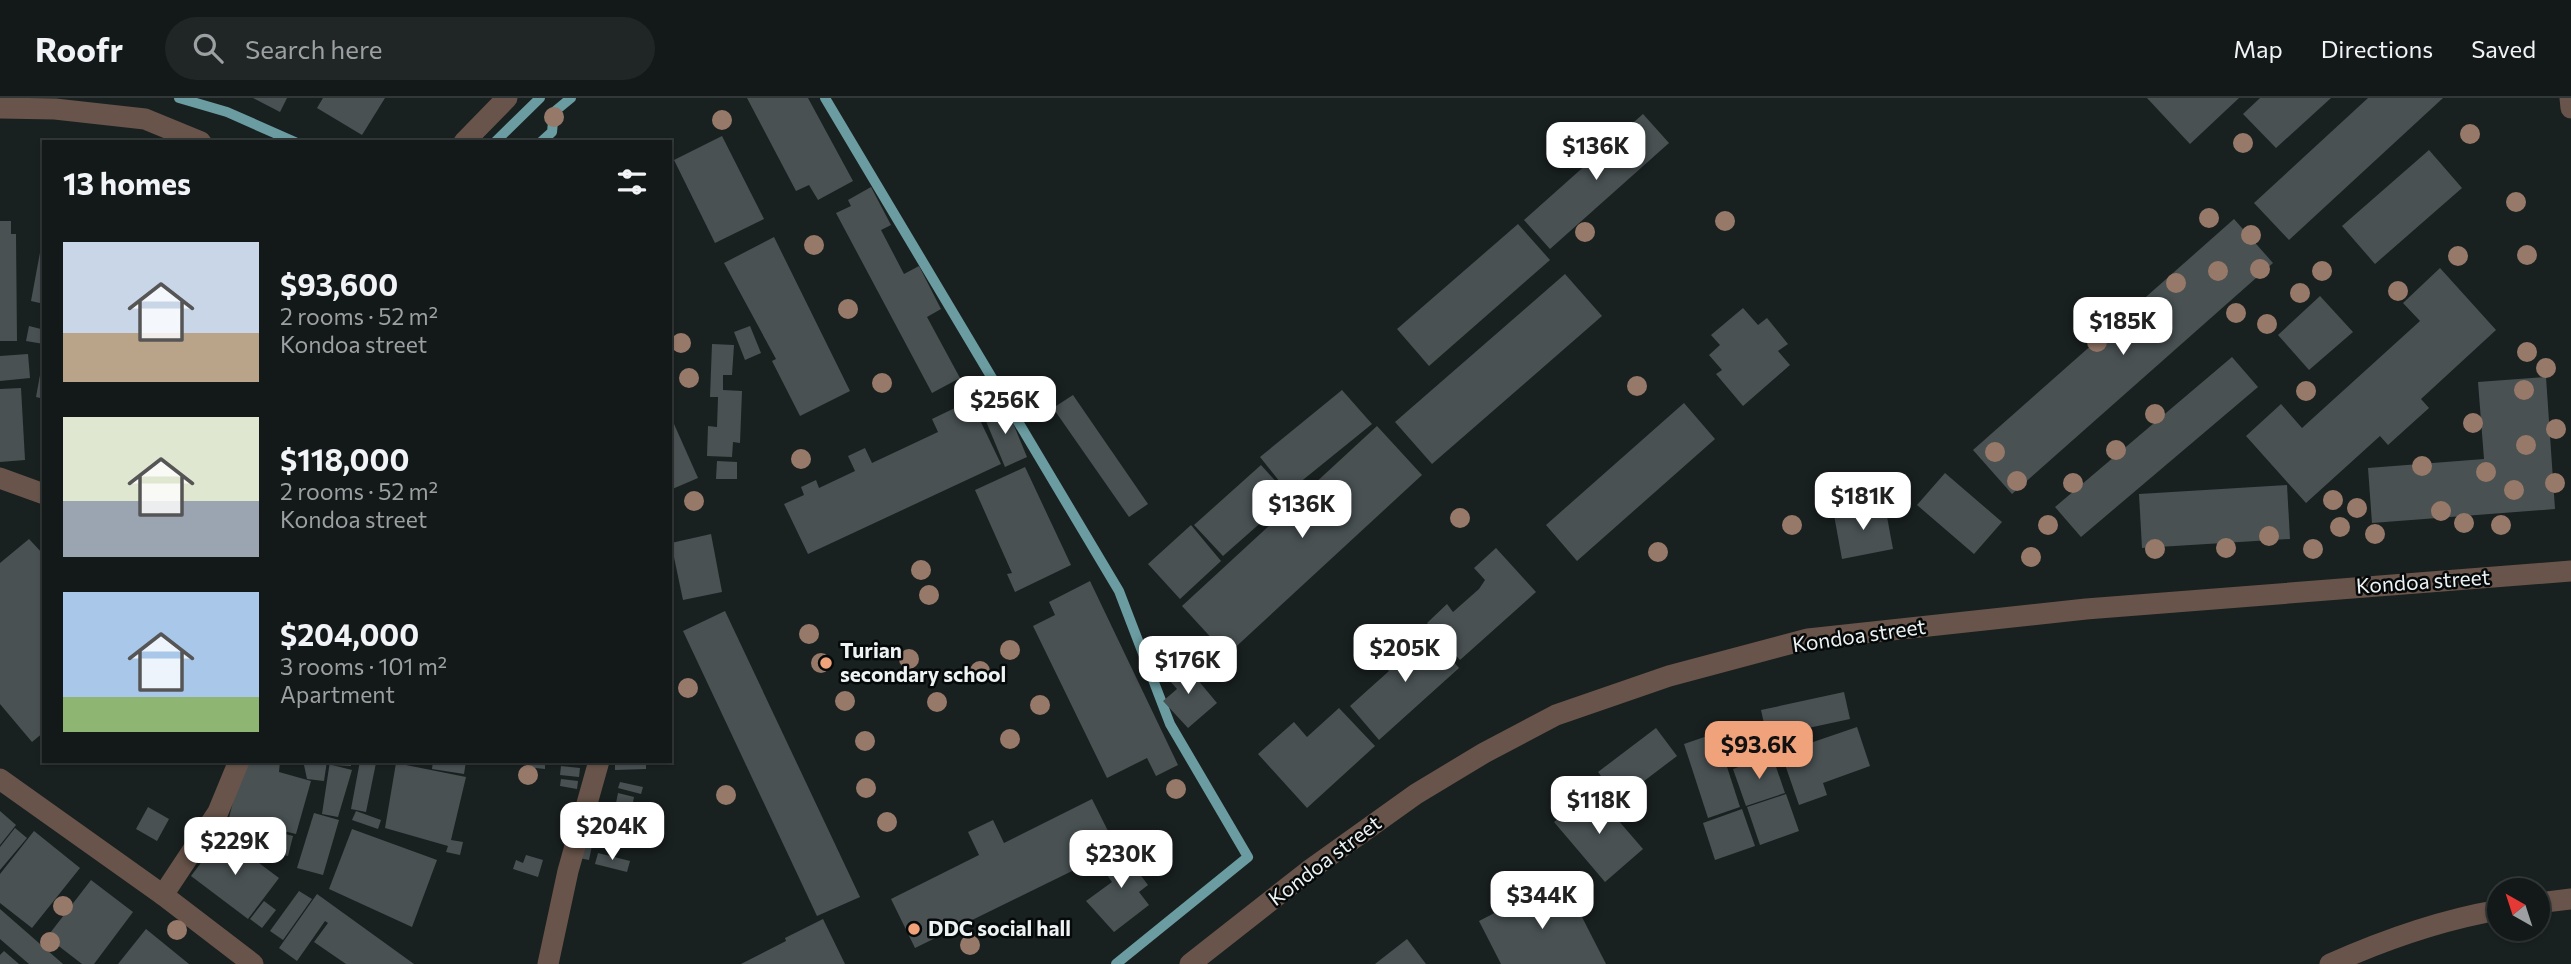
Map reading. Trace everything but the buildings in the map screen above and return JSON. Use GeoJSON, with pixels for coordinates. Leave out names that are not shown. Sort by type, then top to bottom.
{"type":"FeatureCollection","features":[{"type":"Feature","properties":{"kind":"street"},"geometry":{"type":"LineString","coordinates":[[466,140],[507,98]]}},
{"type":"Feature","properties":{"kind":"street"},"geometry":{"type":"LineString","coordinates":[[2570,98],[2571,108]]}},
{"type":"Feature","properties":{"kind":"street"},"geometry":{"type":"LineString","coordinates":[[0,108],[55,108],[145,118],[196,140]]}},
{"type":"Feature","properties":{"kind":"street"},"geometry":{"type":"LineString","coordinates":[[0,478],[42,493]]}},
{"type":"Feature","properties":{"kind":"street","name":"Kondoa street"},"geometry":{"type":"LineString","coordinates":[[1190,964],[1311,869],[1416,794],[1461,766],[1556,715],[1669,676],[1808,639],[2087,608],[2571,571]]}},
{"type":"Feature","properties":{"kind":"street"},"geometry":{"type":"LineString","coordinates":[[163,895],[218,812],[238,763]]}},
{"type":"Feature","properties":{"kind":"street"},"geometry":{"type":"LineString","coordinates":[[548,964],[568,871],[598,763]]}},
{"type":"Feature","properties":{"kind":"street"},"geometry":{"type":"LineString","coordinates":[[0,779],[163,895],[253,964]]}},
{"type":"Feature","properties":{"kind":"street"},"geometry":{"type":"LineString","coordinates":[[2550,902],[2571,899]]}},
{"type":"Feature","properties":{"kind":"street"},"geometry":{"type":"LineString","coordinates":[[2330,964],[2364,948],[2457,917],[2487,912]]}},
{"type":"Feature","properties":{"kind":"waterway"},"geometry":{"type":"LineString","coordinates":[[179,98],[227,112],[290,140]]}},
{"type":"Feature","properties":{"kind":"waterway"},"geometry":{"type":"LineString","coordinates":[[497,140],[540,98]]}},
{"type":"Feature","properties":{"kind":"waterway"},"geometry":{"type":"LineString","coordinates":[[543,140],[552,132],[554,112],[571,98]]}},
{"type":"Feature","properties":{"kind":"waterway"},"geometry":{"type":"LineString","coordinates":[[825,98],[1119,591],[1170,724],[1248,857],[1116,964]]}},
{"type":"Feature","properties":{"kind":"place","name":"Turian secondary school"},"geometry":{"type":"Point","coordinates":[826,663]}},
{"type":"Feature","properties":{"kind":"place","name":"DDC social hall"},"geometry":{"type":"Point","coordinates":[914,929]}}]}
